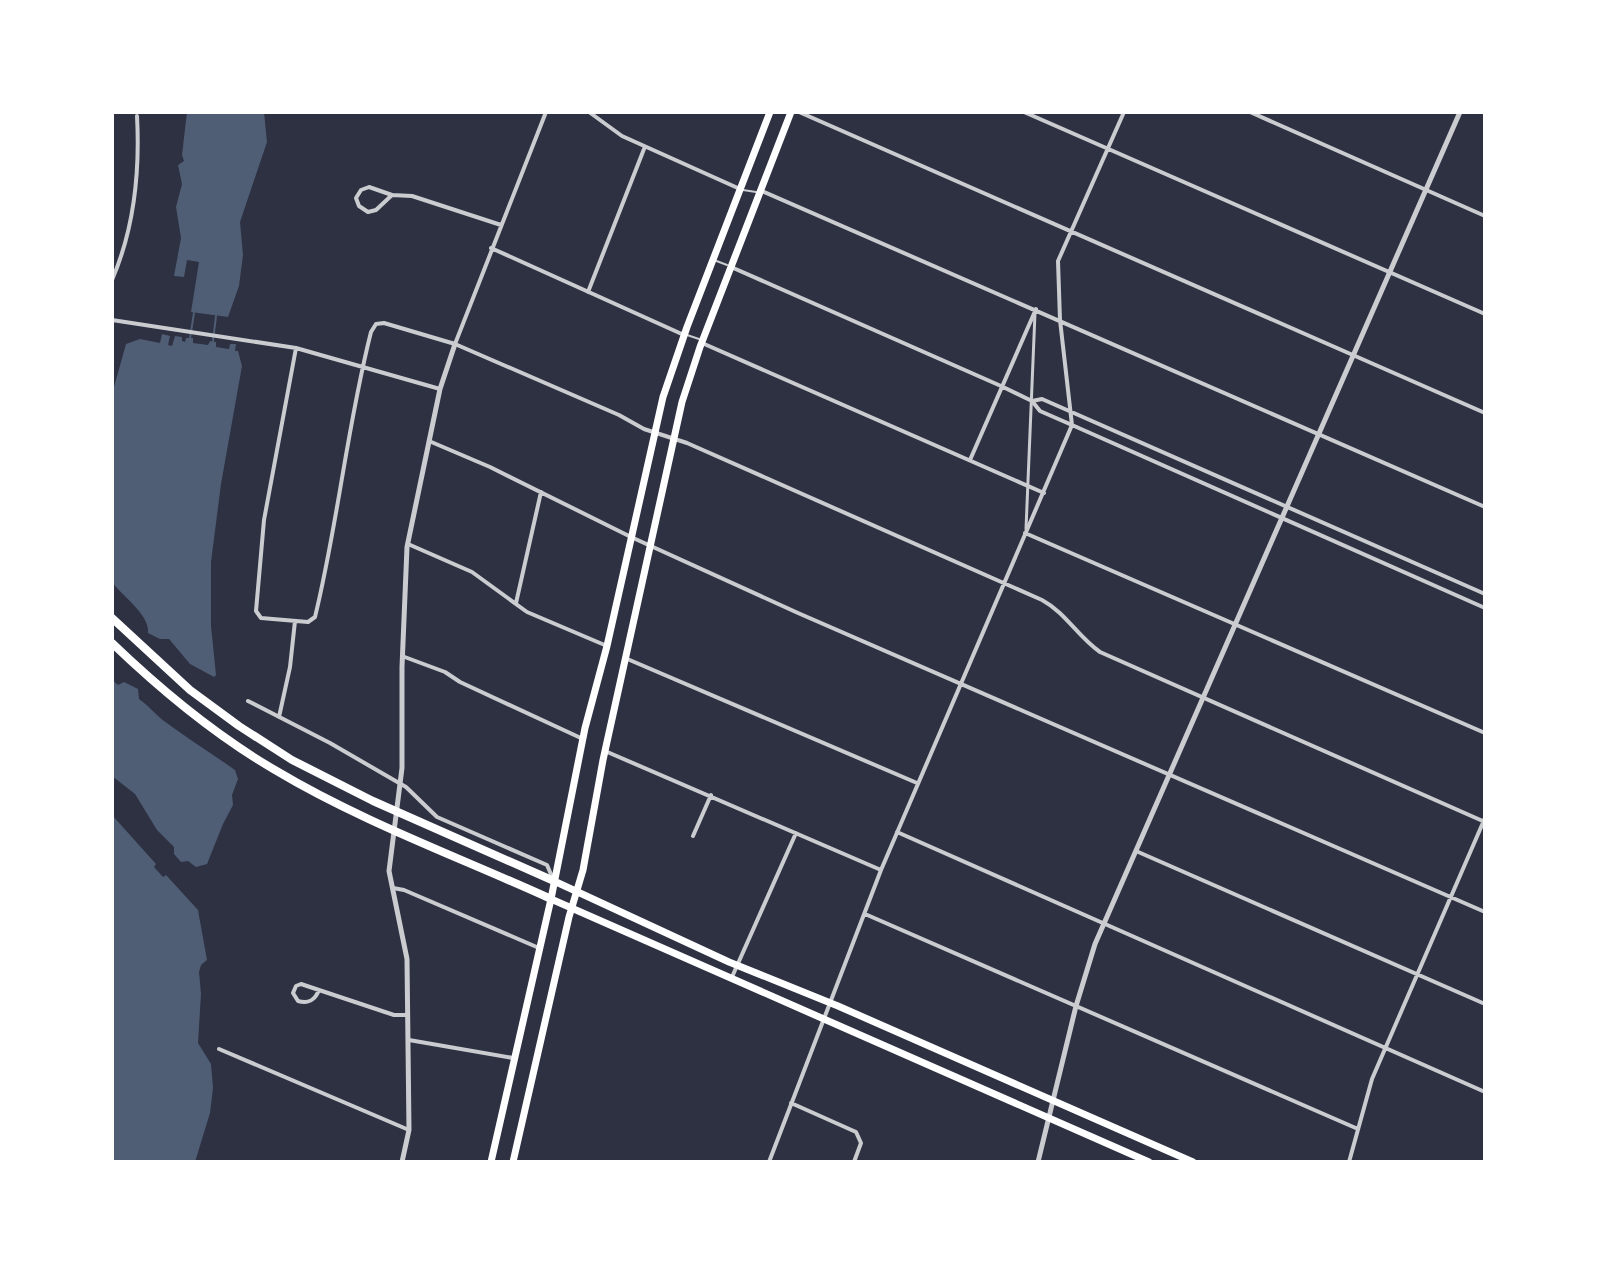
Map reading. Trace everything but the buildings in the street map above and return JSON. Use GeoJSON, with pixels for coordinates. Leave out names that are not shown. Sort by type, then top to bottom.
{"type":"FeatureCollection","features":[{"type":"Feature","properties":{"kind":"highway"},"geometry":{"type":"LineString","coordinates":[[112,618],[190,690],[292,760],[364,797],[554,881]]}},
{"type":"Feature","properties":{"kind":"highway"},"geometry":{"type":"LineString","coordinates":[[112,643],[188,711],[277,772],[348,810],[551,899]]}},
{"type":"Feature","properties":{"kind":"main road"},"geometry":{"type":"LineString","coordinates":[[491,1162],[551,899],[583,739],[665,390],[770,112]]}},
{"type":"Feature","properties":{"kind":"main road"},"geometry":{"type":"LineString","coordinates":[[513,1162],[577,891],[685,391],[791,112]]}},
{"type":"Feature","properties":{"kind":"main road"},"geometry":{"type":"LineString","coordinates":[[554,881],[737,966],[1193,1162]]}},
{"type":"Feature","properties":{"kind":"main road"},"geometry":{"type":"LineString","coordinates":[[551,899],[1149,1162]]}},
{"type":"Feature","properties":{"kind":"street"},"geometry":{"type":"LineString","coordinates":[[402,1162],[409,1130],[406,945],[391,887],[391,852],[401,784],[407,544],[440,389],[491,248],[546,112]]}},
{"type":"Feature","properties":{"kind":"street"},"geometry":{"type":"LineString","coordinates":[[589,112],[645,148],[740,189]]}},
{"type":"Feature","properties":{"kind":"street"},"geometry":{"type":"LineString","coordinates":[[799,112],[1485,413]]}},
{"type":"Feature","properties":{"kind":"street"},"geometry":{"type":"LineString","coordinates":[[1024,112],[1485,314]]}},
{"type":"Feature","properties":{"kind":"street"},"geometry":{"type":"LineString","coordinates":[[769,1162],[881,870],[1072,425],[1060,320],[1058,261],[1124,112]]}},
{"type":"Feature","properties":{"kind":"street"},"geometry":{"type":"LineString","coordinates":[[1250,112],[1485,216]]}},
{"type":"Feature","properties":{"kind":"street"},"geometry":{"type":"LineString","coordinates":[[1038,1162],[1085,969],[1103,924],[1460,112]]}},
{"type":"Feature","properties":{"kind":"street"},"geometry":{"type":"LineString","coordinates":[[112,280],[126,242],[135,188],[139,144],[137,116]]}},
{"type":"Feature","properties":{"kind":"street"},"geometry":{"type":"LineString","coordinates":[[588,292],[645,148]]}},
{"type":"Feature","properties":{"kind":"street"},"geometry":{"type":"LineString","coordinates":[[392,195],[372,211],[361,209],[356,201],[359,191],[367,186],[392,195],[412,196],[501,225]]}},
{"type":"Feature","properties":{"kind":"street"},"geometry":{"type":"LineString","coordinates":[[761,190],[1485,507]]}},
{"type":"Feature","properties":{"kind":"street"},"geometry":{"type":"LineString","coordinates":[[491,248],[684,335]]}},
{"type":"Feature","properties":{"kind":"street"},"geometry":{"type":"LineString","coordinates":[[731,267],[1001,386],[1032,401],[1040,411],[1485,608]]}},
{"type":"Feature","properties":{"kind":"street"},"geometry":{"type":"LineString","coordinates":[[970,460],[1036,309]]}},
{"type":"Feature","properties":{"kind":"street"},"geometry":{"type":"LineString","coordinates":[[1025,533],[1036,309]]}},
{"type":"Feature","properties":{"kind":"street"},"geometry":{"type":"LineString","coordinates":[[112,320],[296,348],[440,389]]}},
{"type":"Feature","properties":{"kind":"street"},"geometry":{"type":"LineString","coordinates":[[296,348],[264,520],[256,608],[261,618],[310,622],[315,614],[362,366],[373,326],[384,323],[455,344],[1042,600],[1059,610],[1100,652],[1485,820],[1372,1079],[1349,1162]]}},
{"type":"Feature","properties":{"kind":"street"},"geometry":{"type":"LineString","coordinates":[[702,343],[1044,493]]}},
{"type":"Feature","properties":{"kind":"street"},"geometry":{"type":"LineString","coordinates":[[1032,401],[1042,399],[1485,594]]}},
{"type":"Feature","properties":{"kind":"street"},"geometry":{"type":"LineString","coordinates":[[429,441],[631,537],[960,684],[1485,912]]}},
{"type":"Feature","properties":{"kind":"street"},"geometry":{"type":"LineString","coordinates":[[516,603],[541,492]]}},
{"type":"Feature","properties":{"kind":"street"},"geometry":{"type":"LineString","coordinates":[[1316,533],[1321,522]]}},
{"type":"Feature","properties":{"kind":"street"},"geometry":{"type":"LineString","coordinates":[[1025,533],[1485,733]]}},
{"type":"Feature","properties":{"kind":"street"},"geometry":{"type":"LineString","coordinates":[[1353,550],[1358,538]]}},
{"type":"Feature","properties":{"kind":"street"},"geometry":{"type":"LineString","coordinates":[[407,544],[472,572],[527,612],[607,646]]}},
{"type":"Feature","properties":{"kind":"street"},"geometry":{"type":"LineString","coordinates":[[279,717],[290,667],[295,621]]}},
{"type":"Feature","properties":{"kind":"street"},"geometry":{"type":"LineString","coordinates":[[402,656],[445,672],[460,682],[583,739]]}},
{"type":"Feature","properties":{"kind":"street"},"geometry":{"type":"LineString","coordinates":[[625,658],[918,783]]}},
{"type":"Feature","properties":{"kind":"street"},"geometry":{"type":"LineString","coordinates":[[248,701],[401,784],[437,817],[547,865],[554,881]]}},
{"type":"Feature","properties":{"kind":"street"},"geometry":{"type":"LineString","coordinates":[[605,751],[881,870]]}},
{"type":"Feature","properties":{"kind":"street"},"geometry":{"type":"LineString","coordinates":[[693,836],[711,795]]}},
{"type":"Feature","properties":{"kind":"street"},"geometry":{"type":"LineString","coordinates":[[897,832],[1485,1092]]}},
{"type":"Feature","properties":{"kind":"street"},"geometry":{"type":"LineString","coordinates":[[732,979],[796,833]]}},
{"type":"Feature","properties":{"kind":"street"},"geometry":{"type":"LineString","coordinates":[[1136,851],[1485,1004]]}},
{"type":"Feature","properties":{"kind":"street"},"geometry":{"type":"LineString","coordinates":[[391,887],[539,948]]}},
{"type":"Feature","properties":{"kind":"street"},"geometry":{"type":"LineString","coordinates":[[864,913],[1358,1129]]}},
{"type":"Feature","properties":{"kind":"street"},"geometry":{"type":"LineString","coordinates":[[319,990],[306,1003],[298,1001],[293,993],[298,984],[319,990],[392,1015],[408,1015]]}},
{"type":"Feature","properties":{"kind":"street"},"geometry":{"type":"LineString","coordinates":[[409,1040],[513,1058]]}},
{"type":"Feature","properties":{"kind":"street"},"geometry":{"type":"LineString","coordinates":[[219,1049],[409,1130]]}},
{"type":"Feature","properties":{"kind":"street"},"geometry":{"type":"LineString","coordinates":[[791,1103],[856,1132],[861,1143],[854,1162]]}},
{"type":"Feature","properties":{"kind":"lane"},"geometry":{"type":"LineString","coordinates":[[740,189],[751,193],[761,190]]}},
{"type":"Feature","properties":{"kind":"lane"},"geometry":{"type":"LineString","coordinates":[[713,260],[731,267]]}},
{"type":"Feature","properties":{"kind":"lane"},"geometry":{"type":"LineString","coordinates":[[684,335],[697,337],[702,343]]}},
{"type":"Feature","properties":{"kind":"water"},"geometry":{"type":"Polygon","coordinates":[[[187,112],[264,112],[267,142],[240,222],[243,255],[239,286],[228,317],[191,312],[199,262],[187,260],[184,277],[174,276],[181,238],[176,207],[182,184],[178,165],[184,161],[187,112]]]}},
{"type":"Feature","properties":{"kind":"water"},"geometry":{"type":"Polygon","coordinates":[[[162,334],[170,336],[168,345],[172,346],[175,336],[182,337],[185,342],[186,338],[193,338],[193,343],[208,345],[210,341],[216,342],[216,347],[229,349],[230,344],[236,344],[235,351],[238,351],[242,366],[211,562],[214,677],[190,664],[169,639],[160,639],[148,633],[145,620],[112,582],[112,394],[126,344],[140,339],[160,343],[162,334]]]}},
{"type":"Feature","properties":{"kind":"water"},"geometry":{"type":"Polygon","coordinates":[[[112,680],[118,685],[124,682],[138,689],[139,699],[161,718],[235,770],[238,779],[232,795],[233,805],[207,864],[196,867],[188,861],[181,862],[174,854],[174,847],[157,830],[135,794],[112,776],[112,680]]]}},
{"type":"Feature","properties":{"kind":"water"},"geometry":{"type":"Polygon","coordinates":[[[112,815],[156,864],[154,867],[163,877],[166,875],[198,910],[207,960],[199,972],[198,1043],[211,1064],[213,1088],[210,1113],[195,1162],[112,1162],[112,815]]]}},
{"type":"Feature","properties":{"kind":"waterway"},"geometry":{"type":"LineString","coordinates":[[190,338],[194,313]]}},
{"type":"Feature","properties":{"kind":"waterway"},"geometry":{"type":"LineString","coordinates":[[213,341],[216,316]]}}]}
